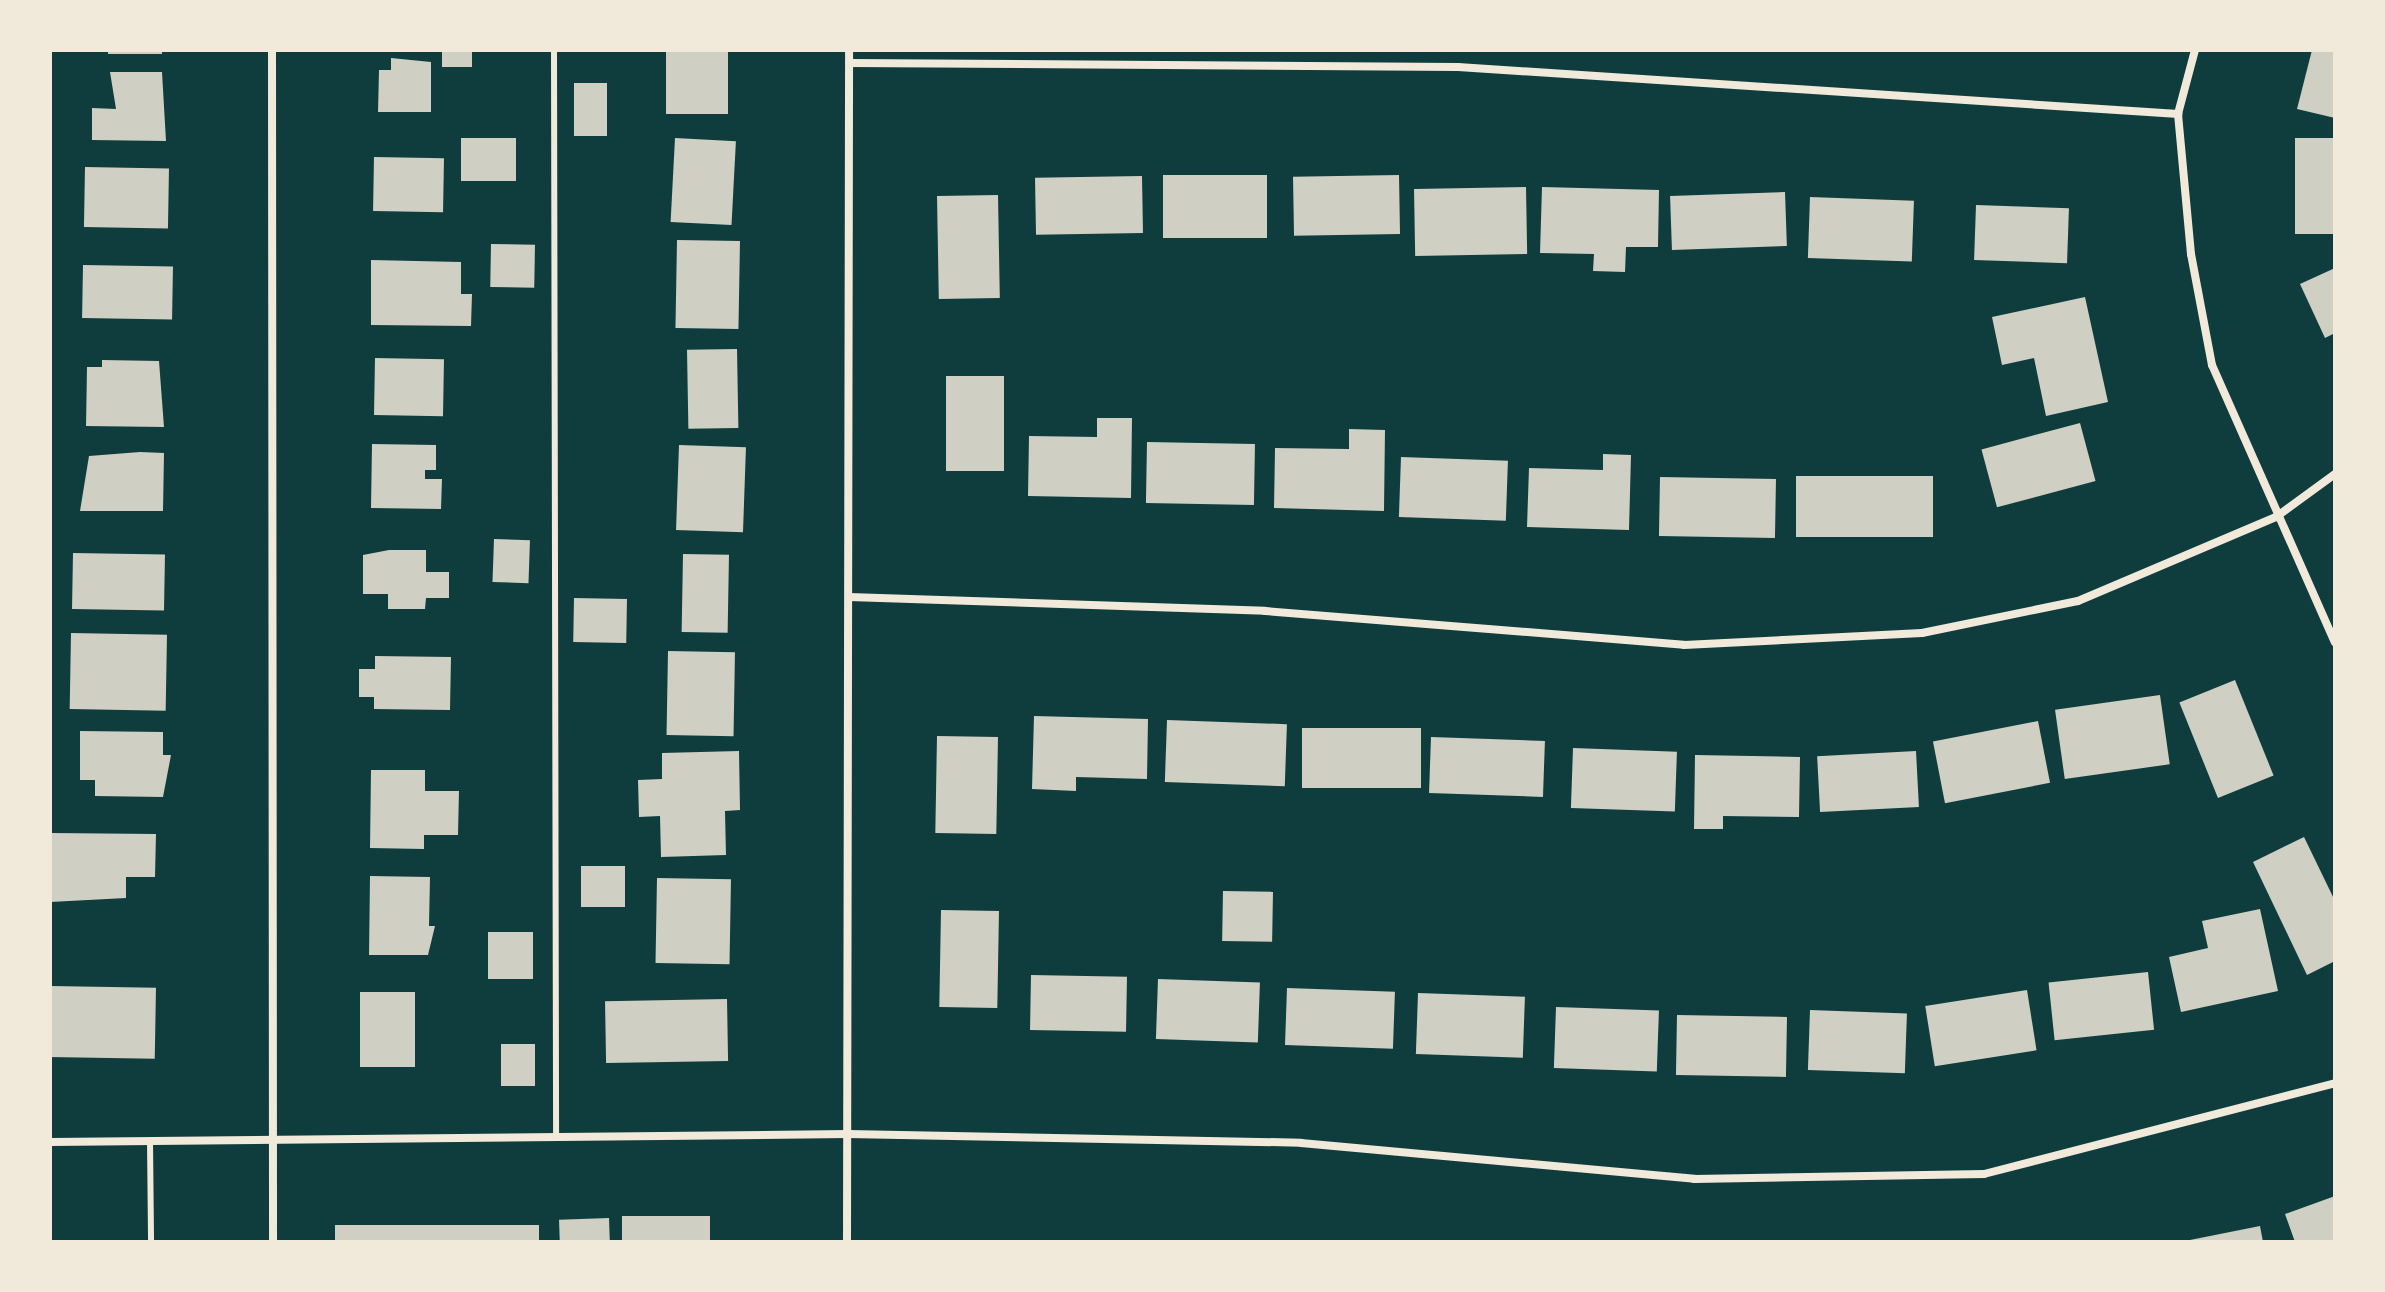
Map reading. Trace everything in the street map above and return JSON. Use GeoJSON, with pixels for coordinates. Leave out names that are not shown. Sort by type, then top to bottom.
{"type":"FeatureCollection","features":[{"type":"Feature","properties":{"kind":"street"},"geometry":{"type":"LineString","coordinates":[[272,50],[273,1242]]}},
{"type":"Feature","properties":{"kind":"street"},"geometry":{"type":"LineString","coordinates":[[847,1242],[849,50]]}},
{"type":"Feature","properties":{"kind":"street"},"geometry":{"type":"LineString","coordinates":[[2195,50],[2178,114],[2191,254],[2212,365],[2276,517],[2335,642]]}},
{"type":"Feature","properties":{"kind":"street"},"geometry":{"type":"LineString","coordinates":[[849,63],[1458,67],[2178,114]]}},
{"type":"Feature","properties":{"kind":"street"},"geometry":{"type":"LineString","coordinates":[[849,597],[1265,611],[1684,645],[1922,633],[2078,601],[2276,517],[2335,474]]}},
{"type":"Feature","properties":{"kind":"street"},"geometry":{"type":"LineString","coordinates":[[50,1142],[848,1134],[1301,1143],[1694,1179],[1984,1174],[2335,1083]]}},
{"type":"Feature","properties":{"kind":"lane"},"geometry":{"type":"LineString","coordinates":[[554,50],[556,1137]]}},
{"type":"Feature","properties":{"kind":"lane"},"geometry":{"type":"LineString","coordinates":[[150,1141],[151,1242]]}},
{"type":"Feature","properties":{"kind":"building"},"geometry":{"type":"Polygon","coordinates":[[[108,50],[162,50],[162,54],[108,54],[108,50]]]}},
{"type":"Feature","properties":{"kind":"building"},"geometry":{"type":"Polygon","coordinates":[[[442,50],[472,50],[472,67],[442,67],[442,50]]]}},
{"type":"Feature","properties":{"kind":"building"},"geometry":{"type":"Polygon","coordinates":[[[666,50],[728,50],[728,114],[666,114],[666,50]]]}},
{"type":"Feature","properties":{"kind":"building"},"geometry":{"type":"Polygon","coordinates":[[[2312,50],[2335,50],[2335,118],[2297,109],[2312,50]]]}},
{"type":"Feature","properties":{"kind":"building"},"geometry":{"type":"Polygon","coordinates":[[[391,58],[431,62],[431,112],[378,112],[379,70],[391,70],[391,58]]]}},
{"type":"Feature","properties":{"kind":"building"},"geometry":{"type":"Polygon","coordinates":[[[110,72],[162,72],[166,141],[92,140],[92,108],[116,109],[110,72]]]}},
{"type":"Feature","properties":{"kind":"building"},"geometry":{"type":"Polygon","coordinates":[[[574,83],[607,83],[607,136],[574,136],[574,83]]]}},
{"type":"Feature","properties":{"kind":"building"},"geometry":{"type":"Polygon","coordinates":[[[461,138],[516,138],[516,181],[461,181],[461,138]]]}},
{"type":"Feature","properties":{"kind":"building"},"geometry":{"type":"Polygon","coordinates":[[[675,138],[736,141],[732,225],[671,222],[675,138]]]}},
{"type":"Feature","properties":{"kind":"building"},"geometry":{"type":"Polygon","coordinates":[[[2295,138],[2335,138],[2335,234],[2295,234],[2295,138]]]}},
{"type":"Feature","properties":{"kind":"building"},"geometry":{"type":"Polygon","coordinates":[[[374,157],[444,158],[443,212],[373,211],[374,157]]]}},
{"type":"Feature","properties":{"kind":"building"},"geometry":{"type":"Polygon","coordinates":[[[85,167],[169,168],[168,228],[84,227],[85,167]]]}},
{"type":"Feature","properties":{"kind":"building"},"geometry":{"type":"Polygon","coordinates":[[[1163,175],[1267,175],[1267,238],[1163,238],[1163,175]]]}},
{"type":"Feature","properties":{"kind":"building"},"geometry":{"type":"Polygon","coordinates":[[[1399,175],[1400,234],[1294,236],[1293,177],[1399,175]]]}},
{"type":"Feature","properties":{"kind":"building"},"geometry":{"type":"Polygon","coordinates":[[[1142,176],[1143,233],[1036,235],[1035,178],[1142,176]]]}},
{"type":"Feature","properties":{"kind":"building"},"geometry":{"type":"Polygon","coordinates":[[[1526,187],[1527,254],[1415,256],[1414,189],[1526,187]]]}},
{"type":"Feature","properties":{"kind":"building"},"geometry":{"type":"Polygon","coordinates":[[[1542,187],[1659,190],[1658,247],[1626,247],[1625,272],[1593,271],[1594,254],[1540,253],[1542,187]]]}},
{"type":"Feature","properties":{"kind":"building"},"geometry":{"type":"Polygon","coordinates":[[[1785,192],[1787,246],[1672,250],[1670,196],[1785,192]]]}},
{"type":"Feature","properties":{"kind":"building"},"geometry":{"type":"Polygon","coordinates":[[[998,195],[1000,298],[939,299],[937,196],[998,195]]]}},
{"type":"Feature","properties":{"kind":"building"},"geometry":{"type":"Polygon","coordinates":[[[1810,197],[1914,201],[1912,262],[1808,258],[1810,197]]]}},
{"type":"Feature","properties":{"kind":"building"},"geometry":{"type":"Polygon","coordinates":[[[1976,205],[2069,208],[2067,263],[1974,260],[1976,205]]]}},
{"type":"Feature","properties":{"kind":"building"},"geometry":{"type":"Polygon","coordinates":[[[677,240],[740,241],[738,329],[675,328],[677,240]]]}},
{"type":"Feature","properties":{"kind":"building"},"geometry":{"type":"Polygon","coordinates":[[[491,244],[535,245],[534,288],[490,287],[491,244]]]}},
{"type":"Feature","properties":{"kind":"building"},"geometry":{"type":"Polygon","coordinates":[[[371,260],[461,262],[461,294],[472,294],[471,326],[371,325],[371,260]]]}},
{"type":"Feature","properties":{"kind":"building"},"geometry":{"type":"Polygon","coordinates":[[[83,265],[173,267],[172,320],[82,318],[83,265]]]}},
{"type":"Feature","properties":{"kind":"building"},"geometry":{"type":"Polygon","coordinates":[[[2335,268],[2335,333],[2325,338],[2300,284],[2335,268]]]}},
{"type":"Feature","properties":{"kind":"building"},"geometry":{"type":"Polygon","coordinates":[[[2085,297],[2108,402],[2046,416],[2034,358],[2002,365],[1992,317],[2085,297]]]}},
{"type":"Feature","properties":{"kind":"building"},"geometry":{"type":"Polygon","coordinates":[[[737,349],[738,428],[688,429],[687,350],[737,349]]]}},
{"type":"Feature","properties":{"kind":"building"},"geometry":{"type":"Polygon","coordinates":[[[375,358],[444,359],[443,416],[374,415],[375,358]]]}},
{"type":"Feature","properties":{"kind":"building"},"geometry":{"type":"Polygon","coordinates":[[[102,360],[159,361],[164,427],[86,426],[87,367],[102,367],[102,360]]]}},
{"type":"Feature","properties":{"kind":"building"},"geometry":{"type":"Polygon","coordinates":[[[946,376],[1004,376],[1004,471],[946,471],[946,376]]]}},
{"type":"Feature","properties":{"kind":"building"},"geometry":{"type":"Polygon","coordinates":[[[1097,418],[1132,418],[1131,498],[1028,496],[1029,436],[1097,437],[1097,418]]]}},
{"type":"Feature","properties":{"kind":"building"},"geometry":{"type":"Polygon","coordinates":[[[2080,423],[2096,481],[1997,507],[1981,449],[2080,423]]]}},
{"type":"Feature","properties":{"kind":"building"},"geometry":{"type":"Polygon","coordinates":[[[1349,429],[1385,430],[1384,511],[1274,508],[1275,448],[1349,449],[1349,429]]]}},
{"type":"Feature","properties":{"kind":"building"},"geometry":{"type":"Polygon","coordinates":[[[1147,442],[1255,444],[1254,505],[1146,503],[1147,442]]]}},
{"type":"Feature","properties":{"kind":"building"},"geometry":{"type":"Polygon","coordinates":[[[372,444],[436,445],[436,470],[425,470],[425,479],[442,479],[441,509],[371,508],[372,444]]]}},
{"type":"Feature","properties":{"kind":"building"},"geometry":{"type":"Polygon","coordinates":[[[679,445],[746,447],[743,532],[676,530],[679,445]]]}},
{"type":"Feature","properties":{"kind":"building"},"geometry":{"type":"Polygon","coordinates":[[[164,453],[163,511],[80,511],[89,456],[164,453]]]}},
{"type":"Feature","properties":{"kind":"building"},"geometry":{"type":"Polygon","coordinates":[[[1603,454],[1631,455],[1629,530],[1527,527],[1529,468],[1603,470],[1603,454]]]}},
{"type":"Feature","properties":{"kind":"building"},"geometry":{"type":"Polygon","coordinates":[[[1401,457],[1508,461],[1506,521],[1399,517],[1401,457]]]}},
{"type":"Feature","properties":{"kind":"building"},"geometry":{"type":"Polygon","coordinates":[[[1796,476],[1933,476],[1933,537],[1796,537],[1796,476]]]}},
{"type":"Feature","properties":{"kind":"building"},"geometry":{"type":"Polygon","coordinates":[[[1660,477],[1776,479],[1775,538],[1659,536],[1660,477]]]}},
{"type":"Feature","properties":{"kind":"building"},"geometry":{"type":"Polygon","coordinates":[[[494,539],[530,540],[528,583],[492,582],[494,539]]]}},
{"type":"Feature","properties":{"kind":"building"},"geometry":{"type":"Polygon","coordinates":[[[389,550],[426,550],[426,572],[449,572],[449,598],[426,598],[425,609],[388,609],[388,594],[363,594],[363,555],[389,550]]]}},
{"type":"Feature","properties":{"kind":"building"},"geometry":{"type":"Polygon","coordinates":[[[73,553],[165,555],[164,611],[72,609],[73,553]]]}},
{"type":"Feature","properties":{"kind":"building"},"geometry":{"type":"Polygon","coordinates":[[[683,554],[729,555],[728,633],[682,632],[683,554]]]}},
{"type":"Feature","properties":{"kind":"building"},"geometry":{"type":"Polygon","coordinates":[[[574,598],[627,599],[626,643],[573,642],[574,598]]]}},
{"type":"Feature","properties":{"kind":"building"},"geometry":{"type":"Polygon","coordinates":[[[71,633],[167,635],[166,711],[70,709],[71,633]]]}},
{"type":"Feature","properties":{"kind":"building"},"geometry":{"type":"Polygon","coordinates":[[[668,651],[735,652],[734,736],[667,735],[668,651]]]}},
{"type":"Feature","properties":{"kind":"building"},"geometry":{"type":"Polygon","coordinates":[[[375,656],[451,657],[450,710],[374,709],[374,697],[359,697],[359,669],[375,669],[375,656]]]}},
{"type":"Feature","properties":{"kind":"building"},"geometry":{"type":"Polygon","coordinates":[[[2235,680],[2274,775],[2218,798],[2179,702],[2235,680]]]}},
{"type":"Feature","properties":{"kind":"building"},"geometry":{"type":"Polygon","coordinates":[[[2160,695],[2170,764],[2065,779],[2055,710],[2160,695]]]}},
{"type":"Feature","properties":{"kind":"building"},"geometry":{"type":"Polygon","coordinates":[[[1034,716],[1148,719],[1147,779],[1076,777],[1076,791],[1032,789],[1034,716]]]}},
{"type":"Feature","properties":{"kind":"building"},"geometry":{"type":"Polygon","coordinates":[[[1167,720],[1287,724],[1285,786],[1165,782],[1167,720]]]}},
{"type":"Feature","properties":{"kind":"building"},"geometry":{"type":"Polygon","coordinates":[[[2038,721],[2050,783],[1945,803],[1933,741],[2038,721]]]}},
{"type":"Feature","properties":{"kind":"building"},"geometry":{"type":"Polygon","coordinates":[[[1302,728],[1421,728],[1421,788],[1302,788],[1302,728]]]}},
{"type":"Feature","properties":{"kind":"building"},"geometry":{"type":"Polygon","coordinates":[[[80,731],[163,732],[163,755],[171,755],[163,797],[95,796],[95,780],[80,780],[80,731]]]}},
{"type":"Feature","properties":{"kind":"building"},"geometry":{"type":"Polygon","coordinates":[[[937,736],[998,737],[996,834],[935,833],[937,736]]]}},
{"type":"Feature","properties":{"kind":"building"},"geometry":{"type":"Polygon","coordinates":[[[1431,737],[1545,741],[1543,797],[1429,793],[1431,737]]]}},
{"type":"Feature","properties":{"kind":"building"},"geometry":{"type":"Polygon","coordinates":[[[1573,748],[1677,752],[1675,812],[1571,808],[1573,748]]]}},
{"type":"Feature","properties":{"kind":"building"},"geometry":{"type":"Polygon","coordinates":[[[739,751],[740,810],[725,811],[726,855],[661,857],[660,816],[639,817],[638,780],[662,779],[662,753],[739,751]]]}},
{"type":"Feature","properties":{"kind":"building"},"geometry":{"type":"Polygon","coordinates":[[[1916,751],[1919,807],[1820,812],[1817,756],[1916,751]]]}},
{"type":"Feature","properties":{"kind":"building"},"geometry":{"type":"Polygon","coordinates":[[[1695,755],[1800,757],[1799,817],[1723,816],[1723,829],[1694,829],[1695,755]]]}},
{"type":"Feature","properties":{"kind":"building"},"geometry":{"type":"Polygon","coordinates":[[[371,770],[425,770],[425,791],[459,791],[458,835],[424,835],[424,849],[370,848],[371,770]]]}},
{"type":"Feature","properties":{"kind":"building"},"geometry":{"type":"Polygon","coordinates":[[[51,833],[156,834],[155,877],[126,877],[126,898],[50,902],[51,833]]]}},
{"type":"Feature","properties":{"kind":"building"},"geometry":{"type":"Polygon","coordinates":[[[2304,837],[2335,901],[2335,961],[2307,975],[2253,862],[2304,837]]]}},
{"type":"Feature","properties":{"kind":"building"},"geometry":{"type":"Polygon","coordinates":[[[581,866],[625,866],[625,907],[581,907],[581,866]]]}},
{"type":"Feature","properties":{"kind":"building"},"geometry":{"type":"Polygon","coordinates":[[[370,876],[430,877],[429,926],[435,926],[428,955],[369,955],[370,876]]]}},
{"type":"Feature","properties":{"kind":"building"},"geometry":{"type":"Polygon","coordinates":[[[657,878],[731,879],[730,964],[656,963],[657,878]]]}},
{"type":"Feature","properties":{"kind":"building"},"geometry":{"type":"Polygon","coordinates":[[[1223,891],[1273,892],[1272,942],[1222,941],[1223,891]]]}},
{"type":"Feature","properties":{"kind":"building"},"geometry":{"type":"Polygon","coordinates":[[[2260,909],[2278,991],[2181,1012],[2169,957],[2208,948],[2202,921],[2260,909]]]}},
{"type":"Feature","properties":{"kind":"building"},"geometry":{"type":"Polygon","coordinates":[[[941,910],[999,911],[997,1008],[939,1007],[941,910]]]}},
{"type":"Feature","properties":{"kind":"building"},"geometry":{"type":"Polygon","coordinates":[[[488,932],[533,932],[533,979],[488,979],[488,932]]]}},
{"type":"Feature","properties":{"kind":"building"},"geometry":{"type":"Polygon","coordinates":[[[2148,972],[2154,1030],[2055,1040],[2049,982],[2148,972]]]}},
{"type":"Feature","properties":{"kind":"building"},"geometry":{"type":"Polygon","coordinates":[[[1031,975],[1127,977],[1126,1032],[1030,1030],[1031,975]]]}},
{"type":"Feature","properties":{"kind":"building"},"geometry":{"type":"Polygon","coordinates":[[[1158,979],[1260,983],[1258,1043],[1156,1039],[1158,979]]]}},
{"type":"Feature","properties":{"kind":"building"},"geometry":{"type":"Polygon","coordinates":[[[50,986],[156,988],[155,1059],[50,1057],[50,986]]]}},
{"type":"Feature","properties":{"kind":"building"},"geometry":{"type":"Polygon","coordinates":[[[1287,988],[1395,992],[1393,1049],[1285,1045],[1287,988]]]}},
{"type":"Feature","properties":{"kind":"building"},"geometry":{"type":"Polygon","coordinates":[[[2027,990],[2037,1050],[1935,1066],[1925,1006],[2027,990]]]}},
{"type":"Feature","properties":{"kind":"building"},"geometry":{"type":"Polygon","coordinates":[[[360,992],[415,992],[415,1067],[360,1067],[360,992]]]}},
{"type":"Feature","properties":{"kind":"building"},"geometry":{"type":"Polygon","coordinates":[[[1418,993],[1525,997],[1523,1058],[1416,1054],[1418,993]]]}},
{"type":"Feature","properties":{"kind":"building"},"geometry":{"type":"Polygon","coordinates":[[[727,999],[728,1061],[606,1063],[605,1001],[727,999]]]}},
{"type":"Feature","properties":{"kind":"building"},"geometry":{"type":"Polygon","coordinates":[[[1556,1007],[1659,1011],[1657,1072],[1554,1068],[1556,1007]]]}},
{"type":"Feature","properties":{"kind":"building"},"geometry":{"type":"Polygon","coordinates":[[[1810,1010],[1907,1013],[1905,1073],[1808,1070],[1810,1010]]]}},
{"type":"Feature","properties":{"kind":"building"},"geometry":{"type":"Polygon","coordinates":[[[1677,1015],[1787,1017],[1786,1077],[1676,1075],[1677,1015]]]}},
{"type":"Feature","properties":{"kind":"building"},"geometry":{"type":"Polygon","coordinates":[[[501,1044],[535,1044],[535,1086],[501,1086],[501,1044]]]}},
{"type":"Feature","properties":{"kind":"building"},"geometry":{"type":"Polygon","coordinates":[[[2335,1196],[2335,1242],[2295,1242],[2285,1214],[2335,1196]]]}},
{"type":"Feature","properties":{"kind":"building"},"geometry":{"type":"Polygon","coordinates":[[[622,1216],[710,1216],[710,1242],[622,1242],[622,1216]]]}},
{"type":"Feature","properties":{"kind":"building"},"geometry":{"type":"Polygon","coordinates":[[[609,1218],[610,1242],[560,1242],[559,1220],[609,1218]]]}},
{"type":"Feature","properties":{"kind":"building"},"geometry":{"type":"Polygon","coordinates":[[[335,1225],[539,1225],[539,1242],[335,1242],[335,1225]]]}},
{"type":"Feature","properties":{"kind":"building"},"geometry":{"type":"Polygon","coordinates":[[[2260,1226],[2263,1242],[2185,1242],[2185,1241],[2260,1226]]]}}]}
